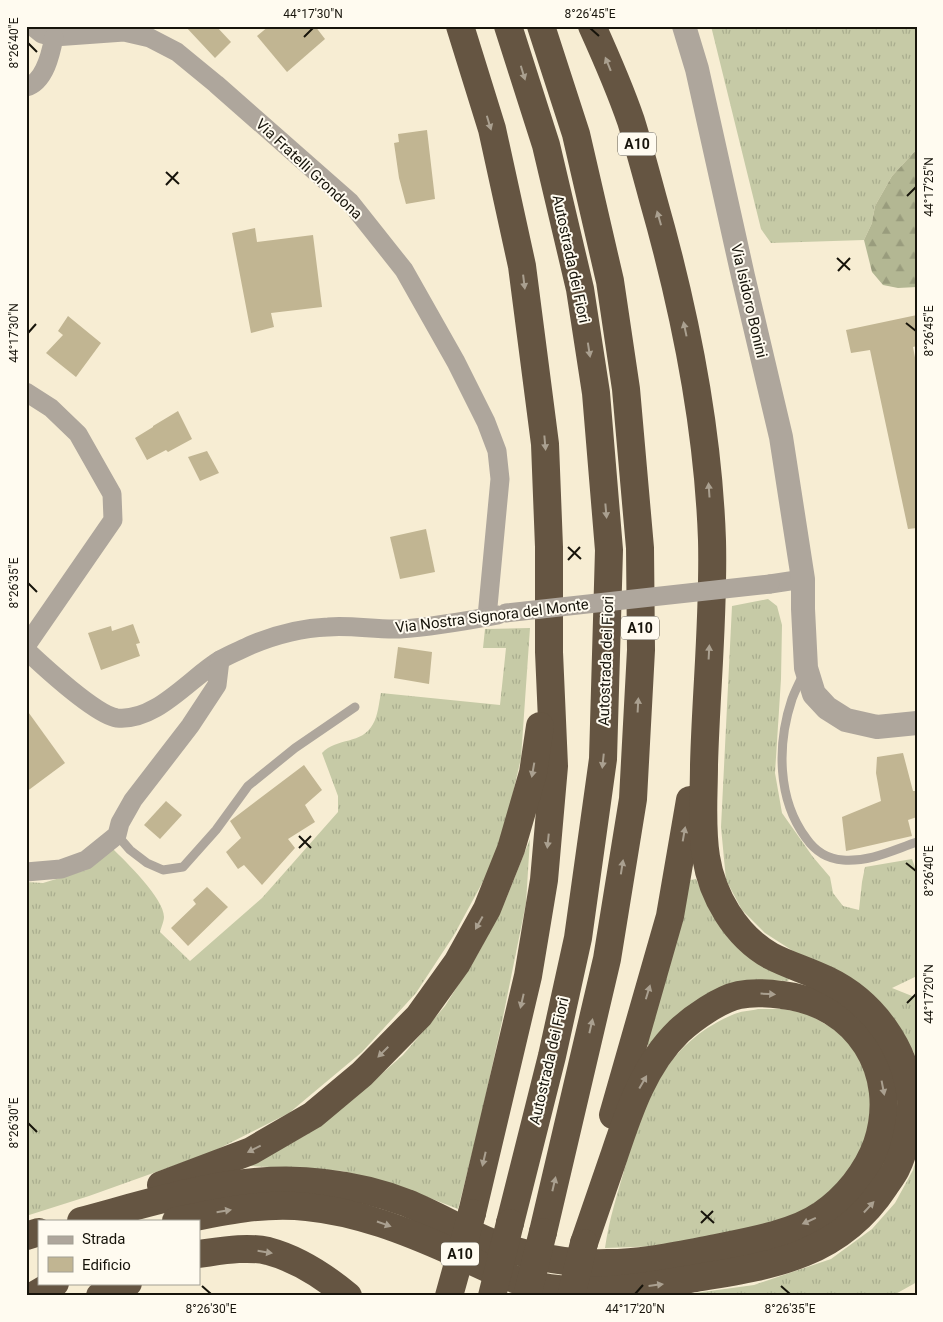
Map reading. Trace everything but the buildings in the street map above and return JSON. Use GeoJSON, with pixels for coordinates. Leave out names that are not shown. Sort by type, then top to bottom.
{"type":"FeatureCollection","features":[{"type":"Feature","properties":{"kind":"highway","name":"A10"},"geometry":{"type":"LineString","coordinates":[[449,1296],[472,1213],[528,976],[544,880],[554,766],[549,652],[549,547],[545,444],[522,266],[492,129],[460,26]]}},
{"type":"Feature","properties":{"kind":"highway","name":"Autostrada dei Fiori"},"geometry":{"type":"LineString","coordinates":[[492,1296],[552,1056],[578,938],[603,759],[609,550],[596,393],[580,289],[546,145],[508,26]]}},
{"type":"Feature","properties":{"kind":"highway","name":"A10"},"geometry":{"type":"LineString","coordinates":[[527,1296],[608,949],[633,799],[640,650],[640,548],[626,389],[610,281],[576,134],[541,26]]}},
{"type":"Feature","properties":{"kind":"highway","name":"A10"},"geometry":{"type":"LineString","coordinates":[[571,1296],[615,1108],[670,916],[706,701],[711,606],[712,542],[706,458],[695,374],[672,265],[629,116],[592,26]]}},
{"type":"Feature","properties":{"kind":"highway"},"geometry":{"type":"LineString","coordinates":[[71,1220],[251,1151],[313,1115],[362,1074],[419,1016],[462,955],[487,909],[511,849],[534,773],[549,652]]}},
{"type":"Feature","properties":{"kind":"highway"},"geometry":{"type":"LineString","coordinates":[[182,1220],[253,1207],[306,1207],[359,1216],[386,1224],[521,1282],[559,1289],[584,1290],[662,1284],[762,1267],[798,1255],[831,1240],[854,1223],[878,1197],[896,1169],[908,1134],[911,1102],[904,1066],[888,1032],[866,1004],[833,982],[769,955],[751,942],[731,920],[716,894],[707,865],[703,837],[706,701]]}},
{"type":"Feature","properties":{"kind":"highway"},"geometry":{"type":"LineString","coordinates":[[85,1220],[202,1190],[254,1181],[292,1180],[327,1183],[405,1202],[498,1246],[549,1259],[608,1264],[681,1255],[747,1242],[788,1230],[820,1216],[850,1190],[870,1162],[881,1130],[885,1097],[880,1069],[867,1045],[848,1023],[826,1008],[796,996],[764,993],[737,996],[707,1010],[680,1030],[659,1054],[634,1098],[584,1243]]}},
{"type":"Feature","properties":{"kind":"highway"},"geometry":{"type":"LineString","coordinates":[[26,1236],[38,1232]]}},
{"type":"Feature","properties":{"kind":"highway"},"geometry":{"type":"LineString","coordinates":[[200,1254],[234,1249],[267,1251],[305,1266],[326,1278],[348,1296]]}},
{"type":"Feature","properties":{"kind":"highway"},"geometry":{"type":"LineString","coordinates":[[33,1296],[53,1284]]}},
{"type":"Feature","properties":{"kind":"highway"},"geometry":{"type":"LineString","coordinates":[[100,1296],[126,1284]]}},
{"type":"Feature","properties":{"kind":"street"},"geometry":{"type":"LineString","coordinates":[[26,87],[32,86],[48,64],[54,37],[42,34],[32,26]]}},
{"type":"Feature","properties":{"kind":"street","name":"Via Isidoro Bonini"},"geometry":{"type":"LineString","coordinates":[[684,26],[697,69],[743,276],[782,437],[803,579]]}},
{"type":"Feature","properties":{"kind":"street","name":"Via Fratelli Grondona"},"geometry":{"type":"LineString","coordinates":[[54,37],[124,32],[150,38],[176,52],[216,84],[350,202],[404,270],[456,362],[486,422],[497,451],[500,479],[487,617]]}},
{"type":"Feature","properties":{"kind":"street"},"geometry":{"type":"LineString","coordinates":[[26,392],[50,408],[78,434],[112,494],[113,520],[26,646]]}},
{"type":"Feature","properties":{"kind":"street"},"geometry":{"type":"LineString","coordinates":[[803,579],[802,609],[806,668],[814,694],[827,708],[846,720],[877,727],[917,723]]}},
{"type":"Feature","properties":{"kind":"street","name":"Via Nostra Signora del Monte"},"geometry":{"type":"LineString","coordinates":[[26,650],[54,676],[101,712],[115,718],[130,718],[145,713],[170,699],[220,660],[253,644],[294,631],[329,627],[400,629],[506,613],[803,579]]}},
{"type":"Feature","properties":{"kind":"street"},"geometry":{"type":"LineString","coordinates":[[26,872],[61,869],[86,860],[117,835],[120,823],[133,800],[190,726],[217,685],[220,660]]}},
{"type":"Feature","properties":{"kind":"lane"},"geometry":{"type":"LineString","coordinates":[[806,668],[792,699],[784,731],[782,757],[784,784],[789,808],[799,829],[810,844],[820,852],[829,858],[844,860],[868,859],[917,842]]}},
{"type":"Feature","properties":{"kind":"lane"},"geometry":{"type":"LineString","coordinates":[[117,835],[130,850],[147,863],[163,870],[183,867],[216,830],[248,786],[295,748],[356,706]]}},
{"type":"Feature","properties":{"kind":"green space"},"geometry":{"type":"Polygon","coordinates":[[[711,26],[917,26],[917,149],[892,176],[875,206],[872,223],[864,240],[771,243],[761,229],[711,26]]]}},
{"type":"Feature","properties":{"kind":"green space"},"geometry":{"type":"Polygon","coordinates":[[[917,149],[917,287],[898,288],[883,285],[872,272],[864,240],[872,223],[875,206],[892,176],[917,149]]]}},
{"type":"Feature","properties":{"kind":"green space"},"geometry":{"type":"Polygon","coordinates":[[[768,599],[777,606],[782,625],[781,679],[775,773],[782,813],[813,857],[830,877],[833,893],[843,906],[859,910],[865,867],[912,859],[917,873],[917,976],[892,988],[917,998],[917,1062],[913,1051],[888,1012],[765,933],[742,910],[726,880],[721,827],[732,606],[768,599]]]}},
{"type":"Feature","properties":{"kind":"green space"},"geometry":{"type":"Polygon","coordinates":[[[530,628],[521,758],[500,850],[454,935],[416,993],[362,1052],[289,1113],[212,1152],[89,1196],[26,1216],[26,882],[43,883],[86,870],[112,848],[143,880],[158,900],[164,917],[160,932],[190,961],[262,898],[338,812],[338,796],[322,753],[328,748],[356,738],[368,731],[376,717],[381,693],[500,705],[506,648],[483,648],[485,629],[530,628]]]}},
{"type":"Feature","properties":{"kind":"green space"},"geometry":{"type":"Polygon","coordinates":[[[530,839],[526,903],[479,1126],[458,1209],[399,1186],[343,1171],[249,1166],[304,1136],[351,1101],[403,1055],[445,1006],[479,952],[506,899],[530,839]]]}},
{"type":"Feature","properties":{"kind":"green space"},"geometry":{"type":"Polygon","coordinates":[[[696,879],[709,906],[790,977],[788,981],[766,980],[651,1046],[644,1043],[690,880],[696,879]]]}},
{"type":"Feature","properties":{"kind":"green space"},"geometry":{"type":"Polygon","coordinates":[[[758,1009],[782,1009],[806,1013],[832,1028],[852,1045],[864,1064],[874,1116],[852,1171],[827,1198],[797,1217],[751,1231],[662,1246],[605,1248],[626,1164],[642,1117],[661,1076],[690,1041],[709,1027],[735,1014],[758,1009]]]}},
{"type":"Feature","properties":{"kind":"green space"},"geometry":{"type":"Polygon","coordinates":[[[917,1156],[917,1282],[892,1296],[673,1296],[754,1285],[831,1259],[872,1229],[895,1203],[913,1170],[917,1156]]]}}]}
